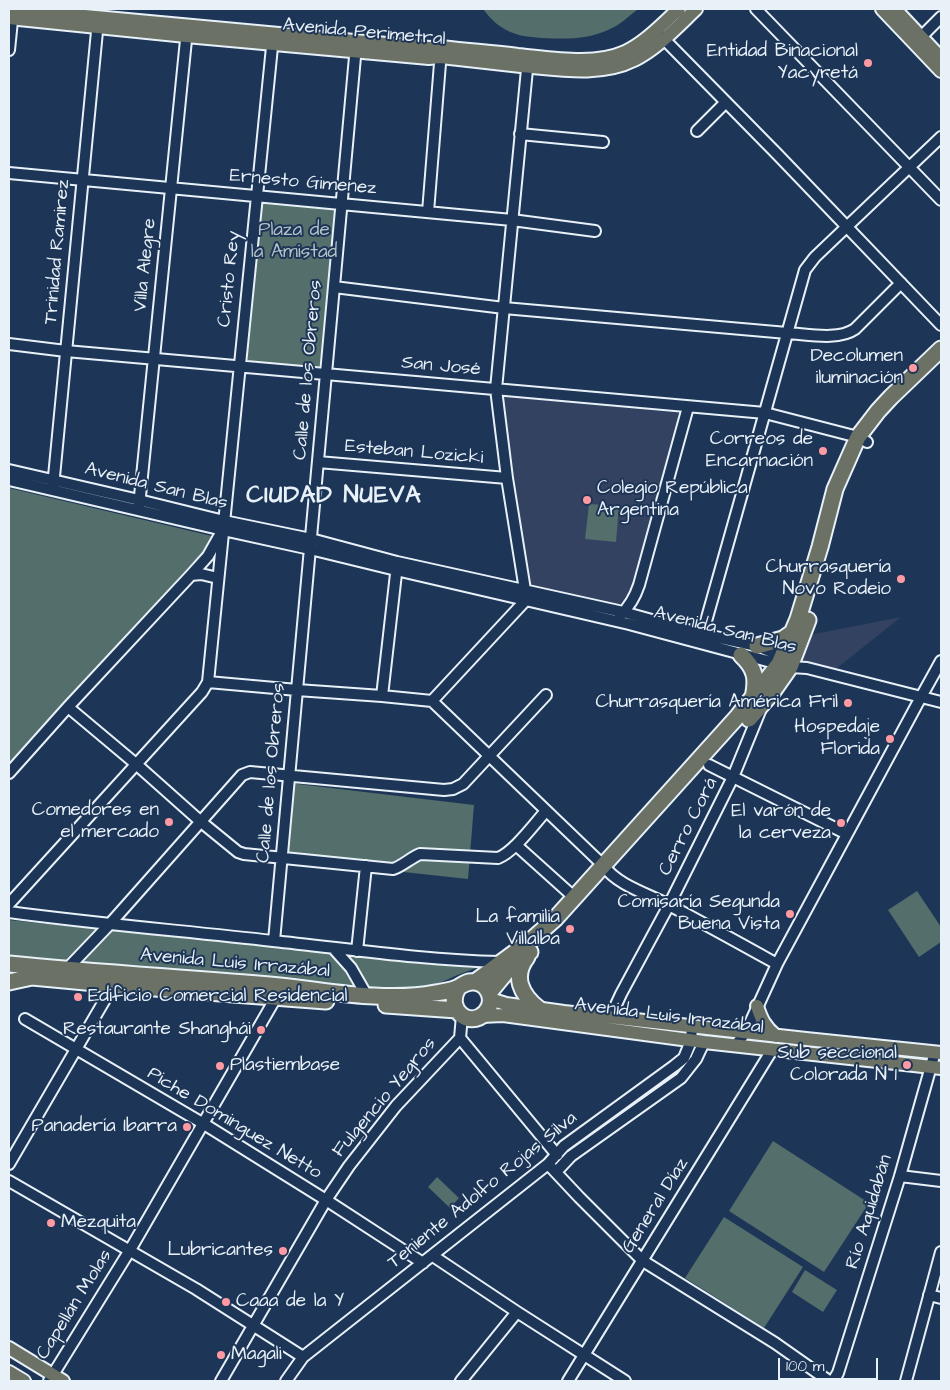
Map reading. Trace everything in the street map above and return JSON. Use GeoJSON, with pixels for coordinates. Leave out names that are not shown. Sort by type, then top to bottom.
{"type":"FeatureCollection","features":[{"type":"Feature","properties":{"kind":"highway"},"geometry":{"type":"LineString","coordinates":[[790,664],[793,632],[820,547],[835,489],[878,411],[890,397],[941,349]]}},
{"type":"Feature","properties":{"kind":"highway"},"geometry":{"type":"LineString","coordinates":[[481,1016],[487,1010],[490,996],[508,970],[551,937],[708,751],[790,664],[809,616],[842,500],[862,440],[941,363]]}},
{"type":"Feature","properties":{"kind":"highway"},"geometry":{"type":"LineString","coordinates":[[757,646],[783,639],[793,632]]}},
{"type":"Feature","properties":{"kind":"highway"},"geometry":{"type":"LineString","coordinates":[[475,982],[529,942],[555,919],[575,898],[607,870],[709,765],[758,700],[754,672],[750,662],[742,655]]}},
{"type":"Feature","properties":{"kind":"highway"},"geometry":{"type":"LineString","coordinates":[[530,953],[521,964],[519,978],[528,999],[539,1009]]}},
{"type":"Feature","properties":{"kind":"highway","name":"Avenida Luis Irrazábal"},"geometry":{"type":"LineString","coordinates":[[9,964],[459,1013],[472,1019],[481,1016]]}},
{"type":"Feature","properties":{"kind":"highway","name":"Avenida Luis Irrazábal"},"geometry":{"type":"LineString","coordinates":[[9,982],[32,977],[114,984],[367,996],[413,996],[433,994],[458,988],[466,982],[475,982],[484,986],[490,996]]}},
{"type":"Feature","properties":{"kind":"highway"},"geometry":{"type":"LineString","coordinates":[[458,988],[453,999],[459,1013]]}},
{"type":"Feature","properties":{"kind":"main road","name":"Avenida Perimetral"},"geometry":{"type":"LineString","coordinates":[[660,35],[679,9]]}},
{"type":"Feature","properties":{"kind":"main road","name":"Avenida Perimetral"},"geometry":{"type":"LineString","coordinates":[[11,14],[356,46],[430,48],[441,52],[528,61],[604,59],[660,35],[696,9]]}},
{"type":"Feature","properties":{"kind":"main road"},"geometry":{"type":"LineString","coordinates":[[882,9],[941,58]]}},
{"type":"Feature","properties":{"kind":"main road"},"geometry":{"type":"LineString","coordinates":[[895,9],[941,71]]}},
{"type":"Feature","properties":{"kind":"main road","name":"Avenida Luis Irrazábal"},"geometry":{"type":"LineString","coordinates":[[490,996],[506,1004],[610,1018],[938,1052]]}},
{"type":"Feature","properties":{"kind":"main road"},"geometry":{"type":"LineString","coordinates":[[756,1011],[768,1029],[776,1036]]}},
{"type":"Feature","properties":{"kind":"main road","name":"Avenida Luis Irrazábal"},"geometry":{"type":"LineString","coordinates":[[481,1016],[503,1015],[698,1042],[936,1067]]}},
{"type":"Feature","properties":{"kind":"main road"},"geometry":{"type":"LineString","coordinates":[[9,1348],[55,1379]]}},
{"type":"Feature","properties":{"kind":"main road"},"geometry":{"type":"LineString","coordinates":[[9,1372],[24,1381]]}},
{"type":"Feature","properties":{"kind":"street"},"geometry":{"type":"LineString","coordinates":[[756,9],[941,200]]}},
{"type":"Feature","properties":{"kind":"street"},"geometry":{"type":"LineString","coordinates":[[9,50],[11,14]]}},
{"type":"Feature","properties":{"kind":"street"},"geometry":{"type":"LineString","coordinates":[[918,40],[941,17]]}},
{"type":"Feature","properties":{"kind":"street","name":"Trinidad Ramirez"},"geometry":{"type":"LineString","coordinates":[[53,485],[98,22]]}},
{"type":"Feature","properties":{"kind":"street","name":"Villa Alegre"},"geometry":{"type":"LineString","coordinates":[[139,504],[187,30]]}},
{"type":"Feature","properties":{"kind":"street"},"geometry":{"type":"LineString","coordinates":[[660,35],[941,325]]}},
{"type":"Feature","properties":{"kind":"street","name":"Cristo Rey"},"geometry":{"type":"LineString","coordinates":[[208,682],[272,38]]}},
{"type":"Feature","properties":{"kind":"street","name":"Calle de los Obreros"},"geometry":{"type":"LineString","coordinates":[[274,941],[356,46]]}},
{"type":"Feature","properties":{"kind":"street"},"geometry":{"type":"LineString","coordinates":[[428,212],[441,52]]}},
{"type":"Feature","properties":{"kind":"street"},"geometry":{"type":"LineString","coordinates":[[432,701],[525,595],[507,478],[496,389],[528,61]]}},
{"type":"Feature","properties":{"kind":"street"},"geometry":{"type":"LineString","coordinates":[[697,131],[726,102]]}},
{"type":"Feature","properties":{"kind":"street"},"geometry":{"type":"LineString","coordinates":[[520,134],[603,142]]}},
{"type":"Feature","properties":{"kind":"street"},"geometry":{"type":"LineString","coordinates":[[701,638],[805,270],[815,257],[941,137]]}},
{"type":"Feature","properties":{"kind":"street","name":"Ernesto Gimenez"},"geometry":{"type":"LineString","coordinates":[[9,173],[512,220],[594,231]]}},
{"type":"Feature","properties":{"kind":"street"},"geometry":{"type":"LineString","coordinates":[[334,287],[504,308],[832,336],[848,333],[855,329],[901,283]]}},
{"type":"Feature","properties":{"kind":"street","name":"San José"},"geometry":{"type":"LineString","coordinates":[[9,344],[765,413],[862,440]]}},
{"type":"Feature","properties":{"kind":"street"},"geometry":{"type":"LineString","coordinates":[[614,621],[635,596],[639,585],[688,407]]}},
{"type":"Feature","properties":{"kind":"street","name":"Esteban Lozicki"},"geometry":{"type":"LineString","coordinates":[[318,462],[507,478]]}},
{"type":"Feature","properties":{"kind":"street","name":"Avenida San Blas"},"geometry":{"type":"LineString","coordinates":[[9,470],[53,485]]}},
{"type":"Feature","properties":{"kind":"street","name":"Avenida San Blas"},"geometry":{"type":"LineString","coordinates":[[9,480],[53,485],[525,595],[623,612],[701,638],[742,655],[790,664]]}},
{"type":"Feature","properties":{"kind":"street"},"geometry":{"type":"LineString","coordinates":[[9,773],[208,556],[223,526]]}},
{"type":"Feature","properties":{"kind":"street"},"geometry":{"type":"LineString","coordinates":[[382,696],[397,566]]}},
{"type":"Feature","properties":{"kind":"street"},"geometry":{"type":"LineString","coordinates":[[191,575],[201,574],[218,578]]}},
{"type":"Feature","properties":{"kind":"street","name":"Avenida San Blas"},"geometry":{"type":"LineString","coordinates":[[525,595],[614,621],[701,638],[757,646],[772,651],[790,664]]}},
{"type":"Feature","properties":{"kind":"street"},"geometry":{"type":"LineString","coordinates":[[735,1046],[746,1032],[777,964],[941,661]]}},
{"type":"Feature","properties":{"kind":"street"},"geometry":{"type":"LineString","coordinates":[[790,664],[941,702]]}},
{"type":"Feature","properties":{"kind":"street"},"geometry":{"type":"LineString","coordinates":[[9,904],[202,692],[208,682],[432,701],[620,881],[669,905],[777,964]]}},
{"type":"Feature","properties":{"kind":"street"},"geometry":{"type":"LineString","coordinates":[[66,970],[109,925],[242,775],[250,772],[444,790],[453,788],[463,784],[546,695]]}},
{"type":"Feature","properties":{"kind":"street","name":"Cerro Corá"},"geometry":{"type":"LineString","coordinates":[[610,1018],[733,777],[758,700]]}},
{"type":"Feature","properties":{"kind":"street"},"geometry":{"type":"LineString","coordinates":[[68,707],[200,821],[238,852],[244,854],[392,869],[400,867],[411,858],[420,854],[498,858],[504,856],[516,845],[546,811]]}},
{"type":"Feature","properties":{"kind":"street"},"geometry":{"type":"LineString","coordinates":[[709,765],[847,834]]}},
{"type":"Feature","properties":{"kind":"street"},"geometry":{"type":"LineString","coordinates":[[516,845],[575,898]]}},
{"type":"Feature","properties":{"kind":"street"},"geometry":{"type":"LineString","coordinates":[[357,951],[366,866]]}},
{"type":"Feature","properties":{"kind":"street"},"geometry":{"type":"LineString","coordinates":[[9,912],[109,925],[274,941],[334,949],[500,962]]}},
{"type":"Feature","properties":{"kind":"street"},"geometry":{"type":"LineString","coordinates":[[334,949],[351,968],[367,996]]}},
{"type":"Feature","properties":{"kind":"street"},"geometry":{"type":"LineString","coordinates":[[9,1164],[114,984]]}},
{"type":"Feature","properties":{"kind":"street","name":"Capellán Molas"},"geometry":{"type":"LineString","coordinates":[[55,1379],[279,992]]}},
{"type":"Feature","properties":{"kind":"street"},"geometry":{"type":"LineString","coordinates":[[727,1030],[742,1024],[756,1011]]}},
{"type":"Feature","properties":{"kind":"street","name":"Fulgencio Yegros"},"geometry":{"type":"LineString","coordinates":[[221,1381],[326,1200],[349,1166],[396,1106],[460,1038],[459,1013]]}},
{"type":"Feature","properties":{"kind":"street","name":"Piche Dominguez Netto"},"geometry":{"type":"LineString","coordinates":[[25,1019],[204,1124],[423,1263]]}},
{"type":"Feature","properties":{"kind":"street","name":"Teniente Adolfo Rojas Silva"},"geometry":{"type":"LineString","coordinates":[[286,1381],[303,1357],[423,1263],[552,1168],[681,1078],[696,1059],[698,1042],[692,1027]]}},
{"type":"Feature","properties":{"kind":"street"},"geometry":{"type":"LineString","coordinates":[[460,1038],[557,1155]]}},
{"type":"Feature","properties":{"kind":"street","name":"Teniente Adolfo Rojas Silva"},"geometry":{"type":"LineString","coordinates":[[552,1168],[557,1155],[564,1146],[674,1066],[698,1042]]}},
{"type":"Feature","properties":{"kind":"street","name":"General Díaz"},"geometry":{"type":"LineString","coordinates":[[568,1381],[772,1050]]}},
{"type":"Feature","properties":{"kind":"street","name":"Río Aquidabán"},"geometry":{"type":"LineString","coordinates":[[833,1381],[838,1373],[936,1067],[938,1052]]}},
{"type":"Feature","properties":{"kind":"street"},"geometry":{"type":"LineString","coordinates":[[552,1168],[643,1261],[775,1343],[829,1381]]}},
{"type":"Feature","properties":{"kind":"street"},"geometry":{"type":"LineString","coordinates":[[900,1176],[941,1181]]}},
{"type":"Feature","properties":{"kind":"street"},"geometry":{"type":"LineString","coordinates":[[9,1181],[196,1289],[303,1357]]}},
{"type":"Feature","properties":{"kind":"street"},"geometry":{"type":"LineString","coordinates":[[906,1381],[941,1252]]}},
{"type":"Feature","properties":{"kind":"street"},"geometry":{"type":"LineString","coordinates":[[433,1256],[625,1381]]}},
{"type":"Feature","properties":{"kind":"street"},"geometry":{"type":"LineString","coordinates":[[929,1295],[941,1298]]}},
{"type":"Feature","properties":{"kind":"street"},"geometry":{"type":"LineString","coordinates":[[461,1381],[517,1312]]}},
{"type":"Feature","properties":{"kind":"shaded area","name":"Colegio República Argentina"},"geometry":{"type":"Polygon","coordinates":[[[503,395],[681,413],[632,587],[614,613],[529,594],[503,395]]]}},
{"type":"Feature","properties":{"kind":"shaded area"},"geometry":{"type":"Polygon","coordinates":[[[901,617],[831,673],[795,664],[809,635],[901,617]]]}},
{"type":"Feature","properties":{"kind":"green space"},"geometry":{"type":"Polygon","coordinates":[[[483,9],[638,9],[617,25],[602,33],[585,37],[560,39],[519,35],[511,32],[497,24],[483,9]]]}},
{"type":"Feature","properties":{"kind":"green space","name":"Plaza de la Amistad"},"geometry":{"type":"Polygon","coordinates":[[[256,196],[342,204],[319,370],[241,363],[256,196]]]}},
{"type":"Feature","properties":{"kind":"green space"},"geometry":{"type":"Polygon","coordinates":[[[9,488],[216,537],[9,766],[9,488]]]}},
{"type":"Feature","properties":{"kind":"green space"},"geometry":{"type":"Polygon","coordinates":[[[589,504],[619,506],[616,542],[585,539],[589,504]]]}},
{"type":"Feature","properties":{"kind":"green space"},"geometry":{"type":"Polygon","coordinates":[[[289,783],[474,805],[468,879],[284,859],[289,783]]]}},
{"type":"Feature","properties":{"kind":"green space"},"geometry":{"type":"Polygon","coordinates":[[[917,891],[941,927],[941,942],[919,957],[888,910],[917,891]]]}},
{"type":"Feature","properties":{"kind":"green space"},"geometry":{"type":"Polygon","coordinates":[[[9,920],[476,968],[427,989],[383,990],[9,961],[9,920]]]}},
{"type":"Feature","properties":{"kind":"green space"},"geometry":{"type":"Polygon","coordinates":[[[773,1141],[869,1203],[824,1272],[729,1211],[773,1141]]]}},
{"type":"Feature","properties":{"kind":"green space"},"geometry":{"type":"Polygon","coordinates":[[[437,1177],[459,1198],[450,1208],[428,1187],[437,1177]]]}},
{"type":"Feature","properties":{"kind":"green space"},"geometry":{"type":"Polygon","coordinates":[[[724,1217],[803,1267],[764,1328],[685,1278],[724,1217]]]}},
{"type":"Feature","properties":{"kind":"green space"},"geometry":{"type":"Polygon","coordinates":[[[805,1270],[837,1290],[823,1312],[792,1292],[805,1270]]]}},
{"type":"Feature","properties":{"kind":"place","name":"Entidad Binacional Yacyretá"},"geometry":{"type":"Point","coordinates":[868,63]}},
{"type":"Feature","properties":{"kind":"place","name":"Decolumen iluminación"},"geometry":{"type":"Point","coordinates":[913,368]}},
{"type":"Feature","properties":{"kind":"place","name":"Correos de Encarnación"},"geometry":{"type":"Point","coordinates":[823,451]}},
{"type":"Feature","properties":{"kind":"place","name":"Colegio República Argentina"},"geometry":{"type":"Point","coordinates":[587,500]}},
{"type":"Feature","properties":{"kind":"place","name":"Churrasquería Novo Rodeio"},"geometry":{"type":"Point","coordinates":[901,579]}},
{"type":"Feature","properties":{"kind":"place","name":"Churrasquería América Fril"},"geometry":{"type":"Point","coordinates":[848,703]}},
{"type":"Feature","properties":{"kind":"place","name":"Hospedaje Florida"},"geometry":{"type":"Point","coordinates":[890,739]}},
{"type":"Feature","properties":{"kind":"place","name":"Comedores en el mercado"},"geometry":{"type":"Point","coordinates":[169,822]}},
{"type":"Feature","properties":{"kind":"place","name":"El varón de la cerveza"},"geometry":{"type":"Point","coordinates":[841,823]}},
{"type":"Feature","properties":{"kind":"place","name":"Comisaría Segunda Buena Vista"},"geometry":{"type":"Point","coordinates":[790,914]}},
{"type":"Feature","properties":{"kind":"place","name":"La familia Villalba"},"geometry":{"type":"Point","coordinates":[570,929]}},
{"type":"Feature","properties":{"kind":"place","name":"Edificio Comercial Residencial"},"geometry":{"type":"Point","coordinates":[78,997]}},
{"type":"Feature","properties":{"kind":"place","name":"Restaurante Shanghái"},"geometry":{"type":"Point","coordinates":[261,1030]}},
{"type":"Feature","properties":{"kind":"place","name":"Sub seccional Colorada N 1"},"geometry":{"type":"Point","coordinates":[907,1065]}},
{"type":"Feature","properties":{"kind":"place","name":"Plastiembase"},"geometry":{"type":"Point","coordinates":[220,1066]}},
{"type":"Feature","properties":{"kind":"place","name":"Panadería Ibarra"},"geometry":{"type":"Point","coordinates":[187,1127]}},
{"type":"Feature","properties":{"kind":"place","name":"Mezquita"},"geometry":{"type":"Point","coordinates":[51,1223]}},
{"type":"Feature","properties":{"kind":"place","name":"Lubricantes"},"geometry":{"type":"Point","coordinates":[283,1251]}},
{"type":"Feature","properties":{"kind":"place","name":"Caaa de la Y"},"geometry":{"type":"Point","coordinates":[226,1302]}},
{"type":"Feature","properties":{"kind":"place","name":"Magali"},"geometry":{"type":"Point","coordinates":[221,1355]}},
{"type":"Feature","properties":{"kind":"district","name":"CIUDAD NUEVA"},"geometry":{"type":"Point","coordinates":[334,497]}}]}
